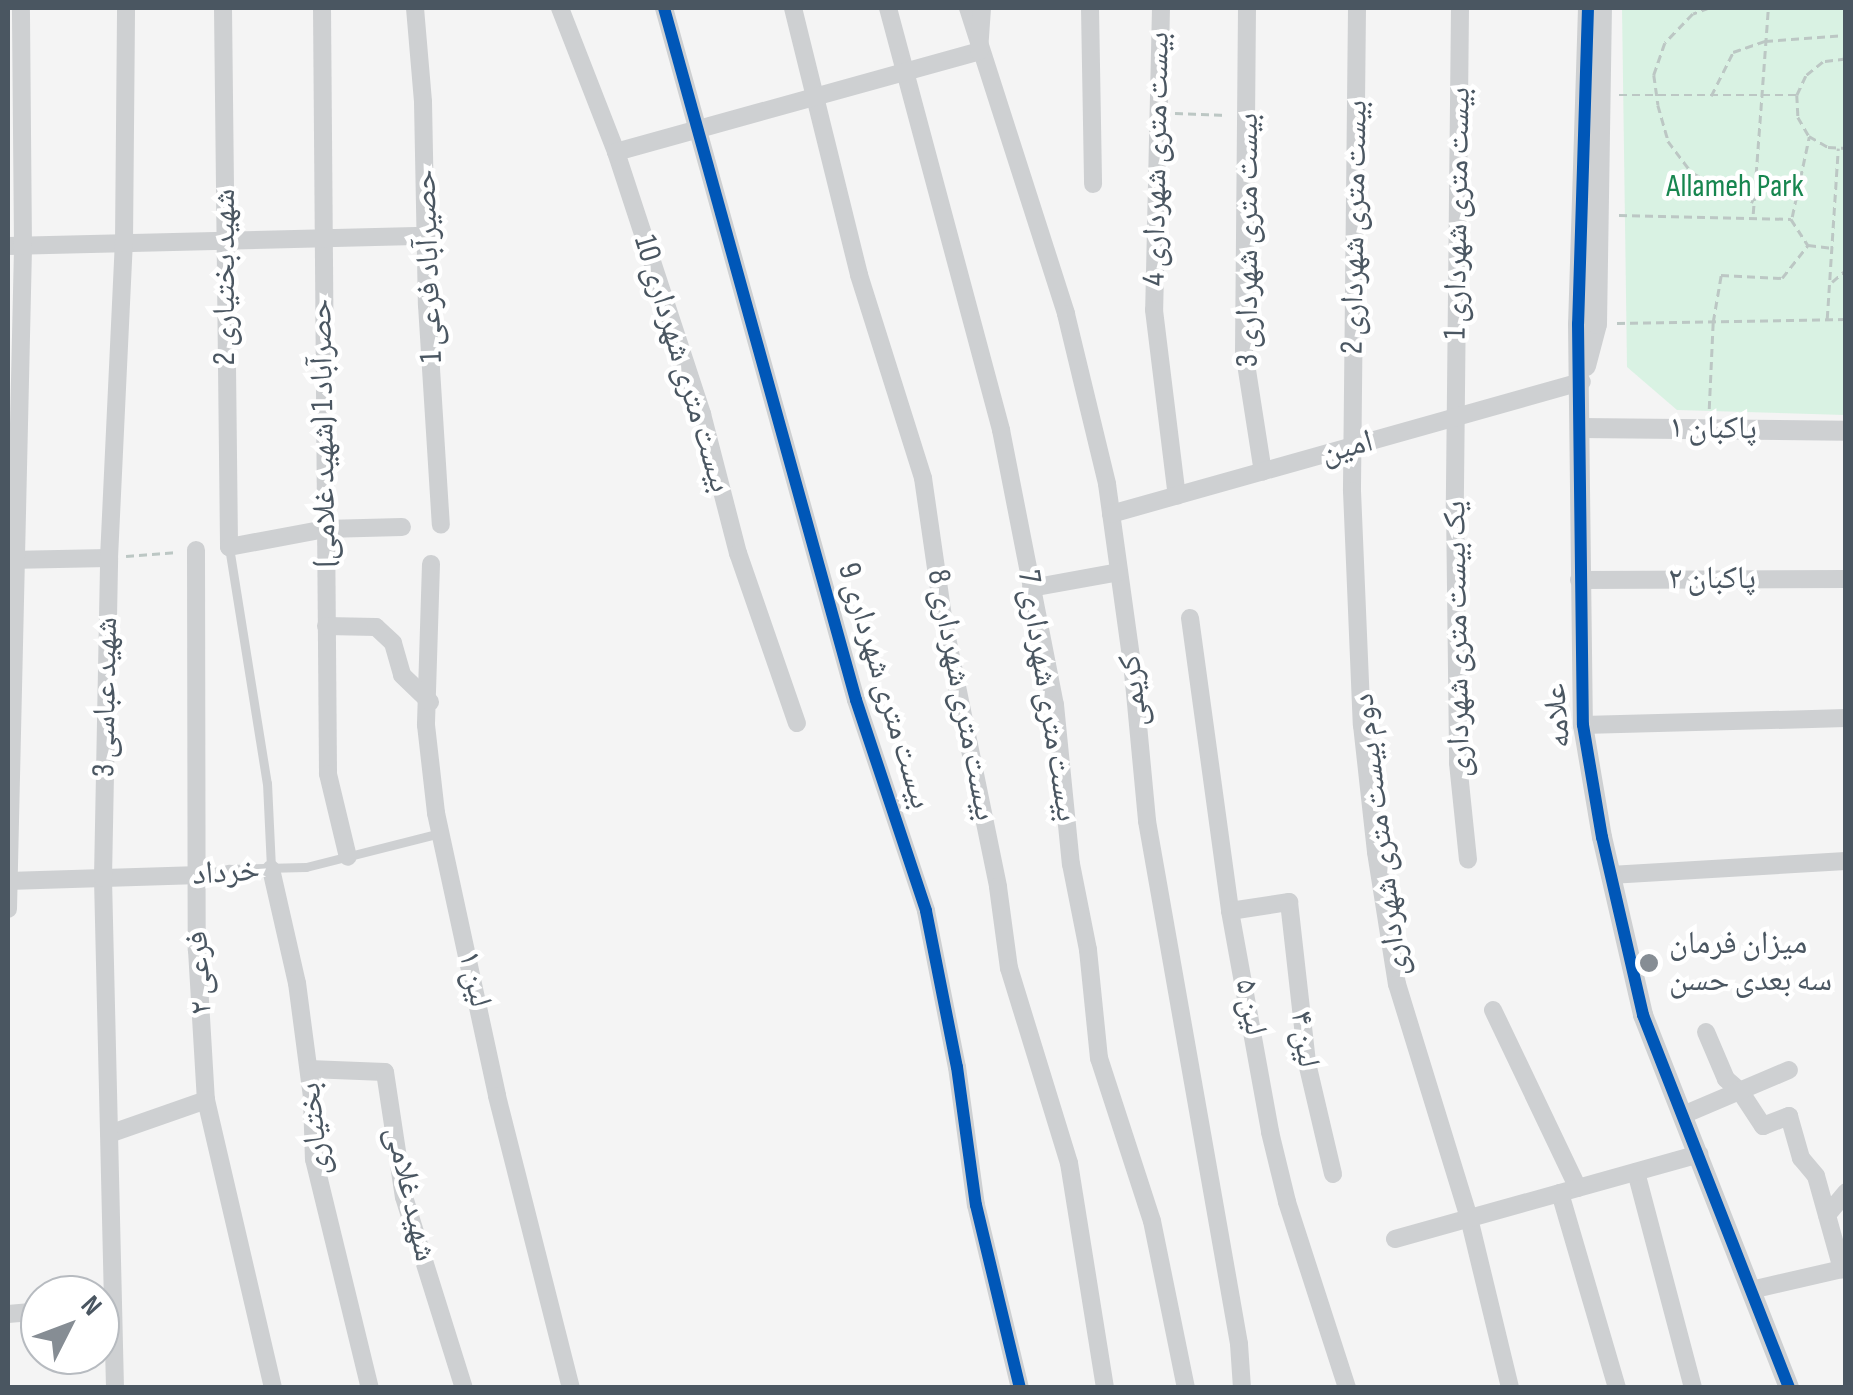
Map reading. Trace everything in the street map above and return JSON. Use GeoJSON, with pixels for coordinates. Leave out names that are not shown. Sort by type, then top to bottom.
{"type":"FeatureCollection","features":[{"type":"Feature","properties":{"kind":"street"},"geometry":{"type":"LineString","coordinates":[[8,909],[15,246],[22,8]]}},
{"type":"Feature","properties":{"kind":"street","name":"شهید عباسی 3"},"geometry":{"type":"LineString","coordinates":[[107,1275],[109,1134],[103,878],[109,558],[124,244],[126,8]]}},
{"type":"Feature","properties":{"kind":"street","name":"شهید بختیاری 2"},"geometry":{"type":"LineString","coordinates":[[223,8],[230,547]]}},
{"type":"Feature","properties":{"kind":"street","name":"حصرآباد 1 (شهید غلامی)"},"geometry":{"type":"LineString","coordinates":[[322,8],[328,774],[348,857]]}},
{"type":"Feature","properties":{"kind":"street","name":"حصیرآباد فرعی 1"},"geometry":{"type":"LineString","coordinates":[[415,8],[423,102],[440,525]]}},
{"type":"Feature","properties":{"kind":"street","name":"بیست متری شهرداری 10"},"geometry":{"type":"LineString","coordinates":[[560,8],[616,152],[702,414],[738,553],[798,723]]}},
{"type":"Feature","properties":{"kind":"street","name":"بیست متری شهرداری 9"},"geometry":{"type":"LineString","coordinates":[[664,8],[856,700],[926,912],[957,1068],[976,1205],[1020,1388]]}},
{"type":"Feature","properties":{"kind":"street","name":"بیست متری شهرداری 8"},"geometry":{"type":"LineString","coordinates":[[793,8],[859,275],[923,478],[944,624],[998,887],[1010,968],[1069,1163],[1106,1388]]}},
{"type":"Feature","properties":{"kind":"street","name":"بیست متری شهرداری 7"},"geometry":{"type":"LineString","coordinates":[[888,8],[1001,430],[1055,705],[1071,864],[1088,950],[1099,1058],[1152,1221],[1186,1388]]}},
{"type":"Feature","properties":{"kind":"street","name":"کریمی"},"geometry":{"type":"LineString","coordinates":[[968,8],[1066,314],[1112,514],[1146,821],[1239,1344],[1242,1388]]}},
{"type":"Feature","properties":{"kind":"street"},"geometry":{"type":"LineString","coordinates":[[616,152],[905,68],[980,51],[982,8]]}},
{"type":"Feature","properties":{"kind":"street"},"geometry":{"type":"LineString","coordinates":[[1090,8],[1093,184]]}},
{"type":"Feature","properties":{"kind":"street","name":"بیست متری شهرداری 4"},"geometry":{"type":"LineString","coordinates":[[1161,8],[1154,310],[1177,496]]}},
{"type":"Feature","properties":{"kind":"street","name":"بیست متری شهرداری 3"},"geometry":{"type":"LineString","coordinates":[[1248,8],[1244,351],[1263,472]]}},
{"type":"Feature","properties":{"kind":"street","name":"بیست متری شهرداری 2"},"geometry":{"type":"LineString","coordinates":[[1353,447],[1357,8]]}},
{"type":"Feature","properties":{"kind":"street","name":"بیست متری شهرداری 1"},"geometry":{"type":"LineString","coordinates":[[1456,418],[1460,8]]}},
{"type":"Feature","properties":{"kind":"street","name":"علامه"},"geometry":{"type":"LineString","coordinates":[[1588,8],[1578,324],[1582,382],[1579,580],[1583,725],[1610,875],[1643,1015],[1789,1388]]}},
{"type":"Feature","properties":{"kind":"street","name":"علامه"},"geometry":{"type":"LineString","coordinates":[[1582,382],[1597,324],[1602,8]]}},
{"type":"Feature","properties":{"kind":"street"},"geometry":{"type":"LineString","coordinates":[[15,246],[426,236]]}},
{"type":"Feature","properties":{"kind":"street","name":"امین"},"geometry":{"type":"LineString","coordinates":[[1112,514],[1582,382]]}},
{"type":"Feature","properties":{"kind":"street","name":"یک بیست متری شهرداری"},"geometry":{"type":"LineString","coordinates":[[1456,418],[1458,762],[1468,859]]}},
{"type":"Feature","properties":{"kind":"street","name":"پاکبان ۱"},"geometry":{"type":"LineString","coordinates":[[1582,428],[1846,431]]}},
{"type":"Feature","properties":{"kind":"street","name":"دوم بیست متری شهرداری"},"geometry":{"type":"LineString","coordinates":[[1353,447],[1362,725],[1388,940],[1397,984],[1469,1218],[1510,1388]]}},
{"type":"Feature","properties":{"kind":"street"},"geometry":{"type":"LineString","coordinates":[[230,547],[326,529],[402,527]]}},
{"type":"Feature","properties":{"kind":"street","name":"۲ فرعی"},"geometry":{"type":"LineString","coordinates":[[196,550],[200,875],[197,950],[206,1100],[273,1388]]}},
{"type":"Feature","properties":{"kind":"street"},"geometry":{"type":"LineString","coordinates":[[12,560],[109,558]]}},
{"type":"Feature","properties":{"kind":"street","name":"لین ۱"},"geometry":{"type":"LineString","coordinates":[[431,564],[426,746],[440,833],[497,1096],[571,1388]]}},
{"type":"Feature","properties":{"kind":"street"},"geometry":{"type":"LineString","coordinates":[[1030,588],[1119,572]]}},
{"type":"Feature","properties":{"kind":"street","name":"پاکبان ۲"},"geometry":{"type":"LineString","coordinates":[[1579,580],[1846,579]]}},
{"type":"Feature","properties":{"kind":"street","name":"لین ۵"},"geometry":{"type":"LineString","coordinates":[[1190,618],[1230,910],[1277,1166],[1347,1388]]}},
{"type":"Feature","properties":{"kind":"street"},"geometry":{"type":"LineString","coordinates":[[326,626],[376,627],[394,643],[402,675],[430,702]]}},
{"type":"Feature","properties":{"kind":"street"},"geometry":{"type":"LineString","coordinates":[[1583,725],[1846,718]]}},
{"type":"Feature","properties":{"kind":"street"},"geometry":{"type":"LineString","coordinates":[[1610,875],[1846,861]]}},
{"type":"Feature","properties":{"kind":"street","name":"بختیاری"},"geometry":{"type":"LineString","coordinates":[[271,870],[290,937],[309,1069],[314,1159],[370,1388]]}},
{"type":"Feature","properties":{"kind":"street","name":"خرداد"},"geometry":{"type":"LineString","coordinates":[[8,881],[200,875]]}},
{"type":"Feature","properties":{"kind":"street","name":"لین ۴"},"geometry":{"type":"LineString","coordinates":[[1230,910],[1289,902],[1307,1063],[1333,1174]]}},
{"type":"Feature","properties":{"kind":"street"},"geometry":{"type":"LineString","coordinates":[[1493,1010],[1569,1190],[1617,1388]]}},
{"type":"Feature","properties":{"kind":"street"},"geometry":{"type":"LineString","coordinates":[[1706,1032],[1726,1079],[1740,1091],[1763,1126],[1789,1116],[1801,1158],[1816,1176],[1844,1268],[1751,1290]]}},
{"type":"Feature","properties":{"kind":"street","name":"شهید غلامی"},"geometry":{"type":"LineString","coordinates":[[309,1069],[385,1072],[404,1196],[464,1388]]}},
{"type":"Feature","properties":{"kind":"street"},"geometry":{"type":"LineString","coordinates":[[1683,1115],[1789,1070]]}},
{"type":"Feature","properties":{"kind":"street"},"geometry":{"type":"LineString","coordinates":[[109,1134],[206,1100]]}},
{"type":"Feature","properties":{"kind":"street"},"geometry":{"type":"LineString","coordinates":[[1395,1239],[1699,1154]]}},
{"type":"Feature","properties":{"kind":"street"},"geometry":{"type":"LineString","coordinates":[[1636,1172],[1693,1388]]}},
{"type":"Feature","properties":{"kind":"street"},"geometry":{"type":"LineString","coordinates":[[1827,1214],[1846,1192]]}},
{"type":"Feature","properties":{"kind":"lane"},"geometry":{"type":"LineString","coordinates":[[230,547],[267,783],[271,870]]}},
{"type":"Feature","properties":{"kind":"lane","name":"خرداد"},"geometry":{"type":"LineString","coordinates":[[200,875],[229,869],[306,867],[440,833]]}},
{"type":"Feature","properties":{"kind":"path"},"geometry":{"type":"LineString","coordinates":[[1709,8],[1693,14],[1665,43],[1654,75],[1657,97],[1668,142],[1692,173],[1754,202]]}},
{"type":"Feature","properties":{"kind":"path"},"geometry":{"type":"LineString","coordinates":[[1753,216],[1768,8]]}},
{"type":"Feature","properties":{"kind":"path"},"geometry":{"type":"LineString","coordinates":[[1846,20],[1845,59],[1823,62],[1806,76],[1797,95],[1798,117],[1810,136],[1846,148]]}},
{"type":"Feature","properties":{"kind":"path"},"geometry":{"type":"LineString","coordinates":[[1711,97],[1733,52],[1765,41],[1845,35]]}},
{"type":"Feature","properties":{"kind":"path"},"geometry":{"type":"LineString","coordinates":[[1601,94],[1797,95]]}},
{"type":"Feature","properties":{"kind":"path"},"geometry":{"type":"LineString","coordinates":[[1158,113],[1246,116]]}},
{"type":"Feature","properties":{"kind":"path"},"geometry":{"type":"LineString","coordinates":[[1810,136],[1791,219],[1808,245],[1832,248]]}},
{"type":"Feature","properties":{"kind":"path"},"geometry":{"type":"LineString","coordinates":[[1827,320],[1838,148]]}},
{"type":"Feature","properties":{"kind":"path"},"geometry":{"type":"LineString","coordinates":[[1599,215],[1791,219]]}},
{"type":"Feature","properties":{"kind":"path"},"geometry":{"type":"LineString","coordinates":[[1708,430],[1713,322],[1721,275],[1782,278],[1808,245]]}},
{"type":"Feature","properties":{"kind":"path"},"geometry":{"type":"LineString","coordinates":[[1830,283],[1846,270]]}},
{"type":"Feature","properties":{"kind":"path"},"geometry":{"type":"LineString","coordinates":[[1597,324],[1846,320]]}},
{"type":"Feature","properties":{"kind":"path"},"geometry":{"type":"LineString","coordinates":[[109,558],[196,550]]}},
{"type":"Feature","properties":{"kind":"green space","name":"Allameh Park"},"geometry":{"type":"Polygon","coordinates":[[[1622,8],[1845,8],[1845,415],[1677,410],[1627,367],[1622,8]]]}},
{"type":"Feature","properties":{"kind":"cycle path"},"geometry":{"type":"LineString","coordinates":[[664,8],[856,700],[926,911],[957,1067],[976,1205],[1020,1388]]}},
{"type":"Feature","properties":{"kind":"cycle path"},"geometry":{"type":"LineString","coordinates":[[1588,8],[1578,324],[1583,725],[1602,837],[1643,1015],[1789,1388]]}},
{"type":"Feature","properties":{"kind":"place","name":"میزان فرمان سه بعدی حسن"},"geometry":{"type":"Point","coordinates":[1649,963]}}]}
